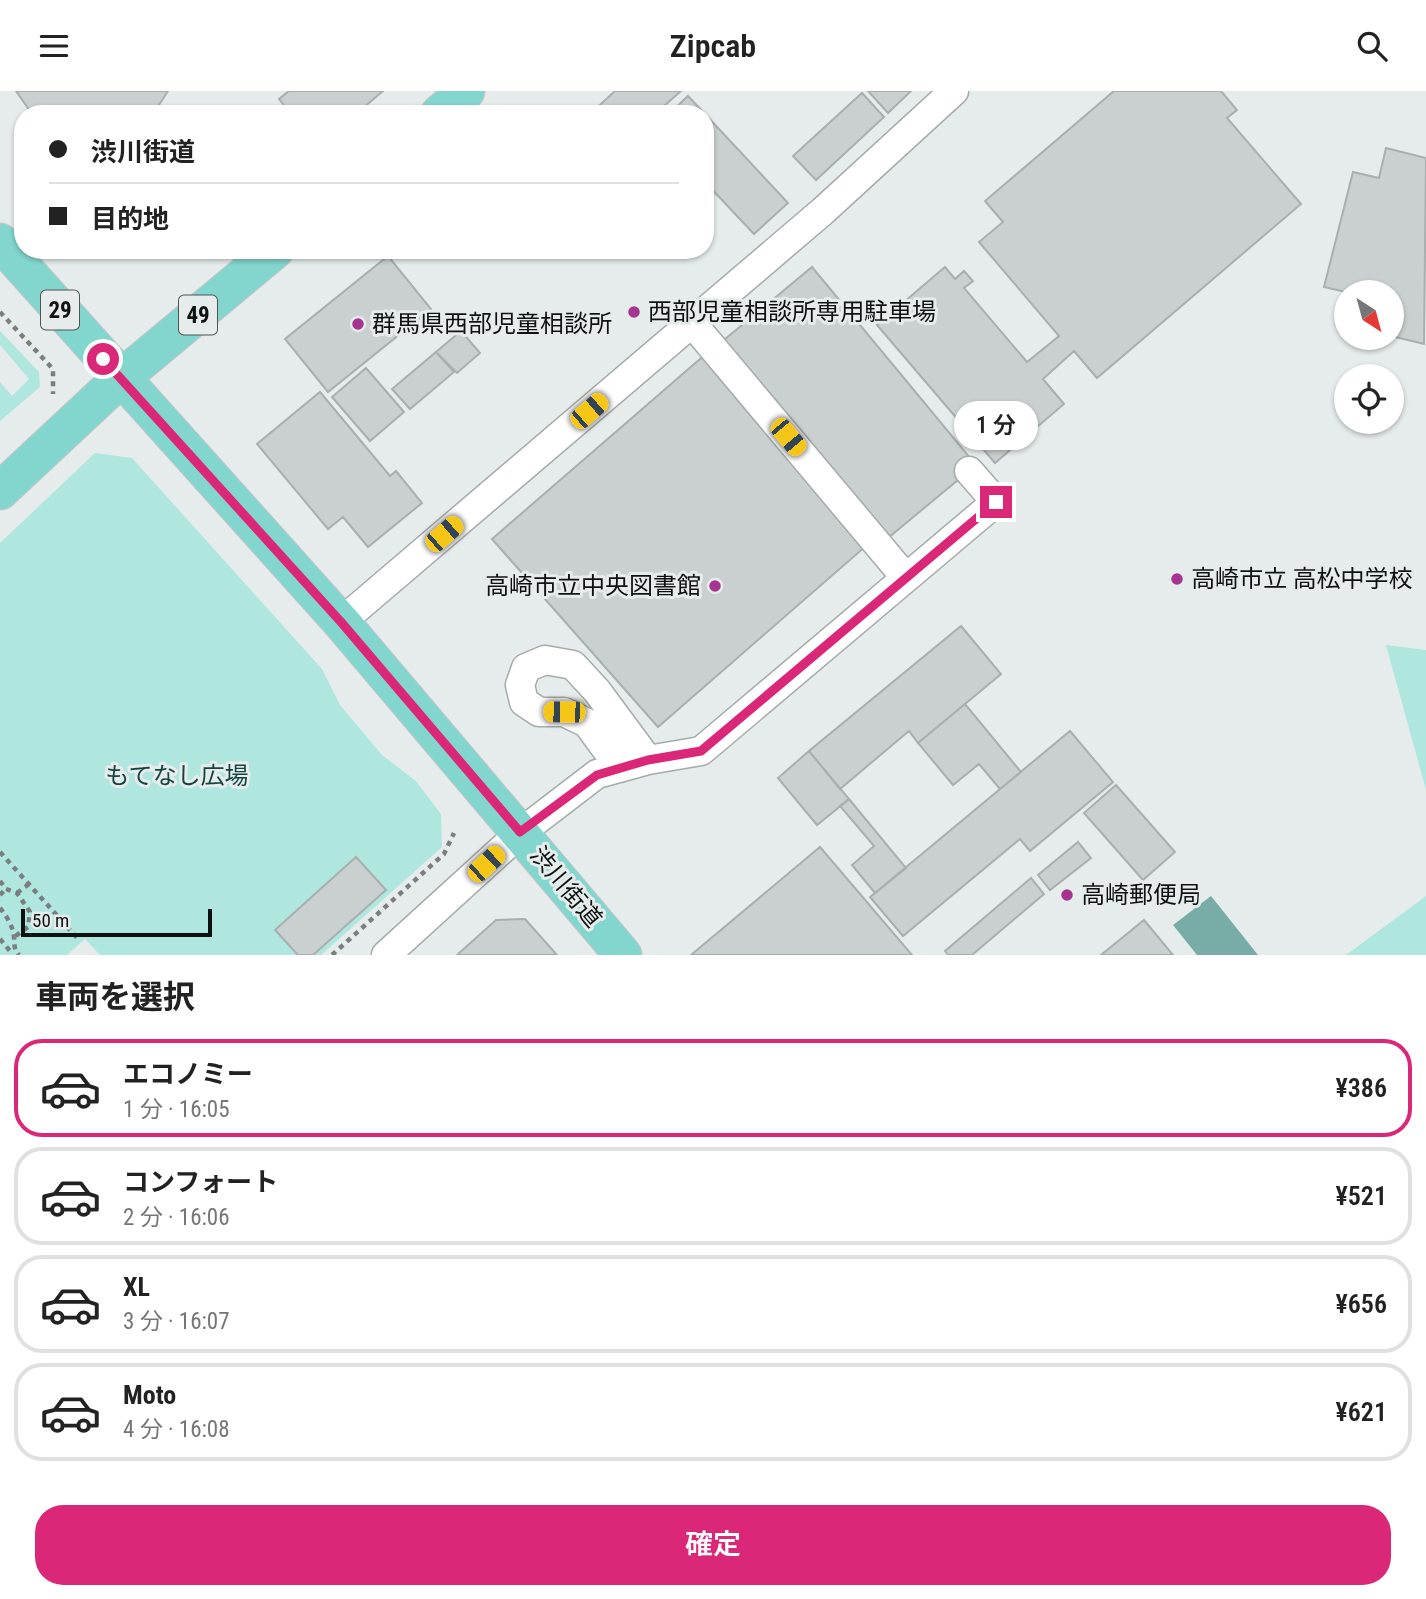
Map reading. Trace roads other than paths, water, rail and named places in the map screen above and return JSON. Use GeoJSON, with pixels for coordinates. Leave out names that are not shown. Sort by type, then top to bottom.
{"type":"FeatureCollection","features":[{"type":"Feature","properties":{"kind":"main road"},"geometry":{"type":"LineString","coordinates":[[450,105],[467,91]]}},
{"type":"Feature","properties":{"kind":"main road","name":"29"},"geometry":{"type":"LineString","coordinates":[[0,242],[14,258]]}},
{"type":"Feature","properties":{"kind":"main road","name":"29"},"geometry":{"type":"LineString","coordinates":[[15,259],[120,379]]}},
{"type":"Feature","properties":{"kind":"main road","name":"49"},"geometry":{"type":"LineString","coordinates":[[0,491],[120,379],[264,259]]}},
{"type":"Feature","properties":{"kind":"main road","name":"渋川街道"},"geometry":{"type":"LineString","coordinates":[[120,379],[341,622],[623,955]]}},
{"type":"Feature","properties":{"kind":"street"},"geometry":{"type":"LineString","coordinates":[[341,622],[823,211],[954,91]]}},
{"type":"Feature","properties":{"kind":"street"},"geometry":{"type":"LineString","coordinates":[[692,323],[906,578]]}},
{"type":"Feature","properties":{"kind":"street"},"geometry":{"type":"LineString","coordinates":[[386,955],[520,832],[597,775],[648,760],[701,751],[996,502],[969,471]]}},
{"type":"Feature","properties":{"kind":"street"},"geometry":{"type":"LineString","coordinates":[[620,768],[587,723],[564,712],[539,712],[524,702],[520,685],[526,669],[545,660],[573,665],[597,691],[648,760]]}},
{"type":"Feature","properties":{"kind":"place","name":"西部児童相談所専用駐車場"},"geometry":{"type":"Point","coordinates":[634,312]}},
{"type":"Feature","properties":{"kind":"place","name":"群馬県西部児童相談所"},"geometry":{"type":"Point","coordinates":[358,324]}},
{"type":"Feature","properties":{"kind":"place","name":"高崎市立 高松中学校"},"geometry":{"type":"Point","coordinates":[1177,579]}},
{"type":"Feature","properties":{"kind":"place","name":"高崎市立中央図書館"},"geometry":{"type":"Point","coordinates":[715,586]}},
{"type":"Feature","properties":{"kind":"place","name":"高崎郵便局"},"geometry":{"type":"Point","coordinates":[1067,895]}},
{"type":"Feature","properties":{"kind":"park label","name":"もてなし広場"},"geometry":{"type":"Point","coordinates":[177,776]}}]}
